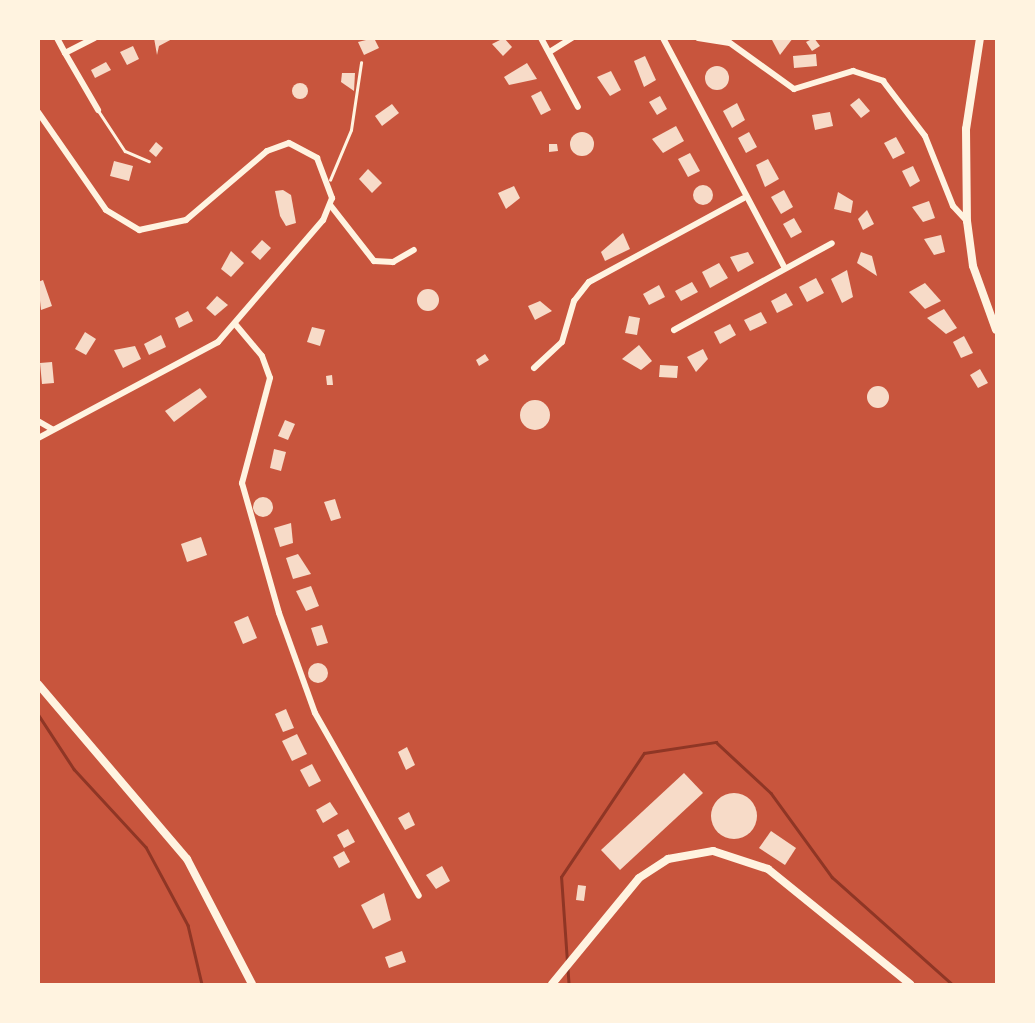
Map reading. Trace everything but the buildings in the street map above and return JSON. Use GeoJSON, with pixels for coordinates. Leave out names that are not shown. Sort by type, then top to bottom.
{"type":"FeatureCollection","features":[{"type":"Feature","properties":{"kind":"street"},"geometry":{"type":"LineString","coordinates":[[57,38],[98,110]]}},
{"type":"Feature","properties":{"kind":"street"},"geometry":{"type":"LineString","coordinates":[[65,53],[94,38]]}},
{"type":"Feature","properties":{"kind":"street"},"geometry":{"type":"LineString","coordinates":[[541,38],[551,51],[578,107]]}},
{"type":"Feature","properties":{"kind":"street"},"geometry":{"type":"LineString","coordinates":[[551,51],[572,38]]}},
{"type":"Feature","properties":{"kind":"street"},"geometry":{"type":"LineString","coordinates":[[663,38],[744,198],[785,268]]}},
{"type":"Feature","properties":{"kind":"street"},"geometry":{"type":"LineString","coordinates":[[698,38],[730,43],[794,89],[853,71],[883,81],[925,136],[953,206],[967,222]]}},
{"type":"Feature","properties":{"kind":"street"},"geometry":{"type":"LineString","coordinates":[[980,38],[966,129],[967,222],[973,266],[996,330]]}},
{"type":"Feature","properties":{"kind":"street"},"geometry":{"type":"LineString","coordinates":[[38,112],[106,210],[139,230],[186,220],[282,145],[309,150],[330,180],[331,206],[374,261],[393,262],[414,250]]}},
{"type":"Feature","properties":{"kind":"street"},"geometry":{"type":"LineString","coordinates":[[534,368],[562,342],[575,301],[589,282],[744,198]]}},
{"type":"Feature","properties":{"kind":"street"},"geometry":{"type":"LineString","coordinates":[[38,438],[211,348],[236,325],[331,206]]}},
{"type":"Feature","properties":{"kind":"street"},"geometry":{"type":"LineString","coordinates":[[674,330],[832,243]]}},
{"type":"Feature","properties":{"kind":"street"},"geometry":{"type":"LineString","coordinates":[[236,325],[262,356],[270,378],[242,483],[279,613],[315,713],[419,896]]}},
{"type":"Feature","properties":{"kind":"street"},"geometry":{"type":"LineString","coordinates":[[38,421],[52,429]]}},
{"type":"Feature","properties":{"kind":"street"},"geometry":{"type":"LineString","coordinates":[[38,684],[187,859],[252,985]]}},
{"type":"Feature","properties":{"kind":"street"},"geometry":{"type":"LineString","coordinates":[[552,985],[647,872],[679,855],[713,851],[768,869],[896,980],[910,985]]}},
{"type":"Feature","properties":{"kind":"lane"},"geometry":{"type":"LineString","coordinates":[[330,180],[351,130],[361,62]]}},
{"type":"Feature","properties":{"kind":"lane"},"geometry":{"type":"LineString","coordinates":[[98,110],[125,150],[149,161]]}},
{"type":"Feature","properties":{"kind":"waterway"},"geometry":{"type":"LineString","coordinates":[[38,714],[74,769],[146,847],[188,925],[202,984]]}},
{"type":"Feature","properties":{"kind":"waterway"},"geometry":{"type":"LineString","coordinates":[[567,962],[561,877],[644,753],[716,742],[771,793],[832,877],[952,984]]}},
{"type":"Feature","properties":{"kind":"waterway"},"geometry":{"type":"LineString","coordinates":[[568,969],[569,984]]}}]}
